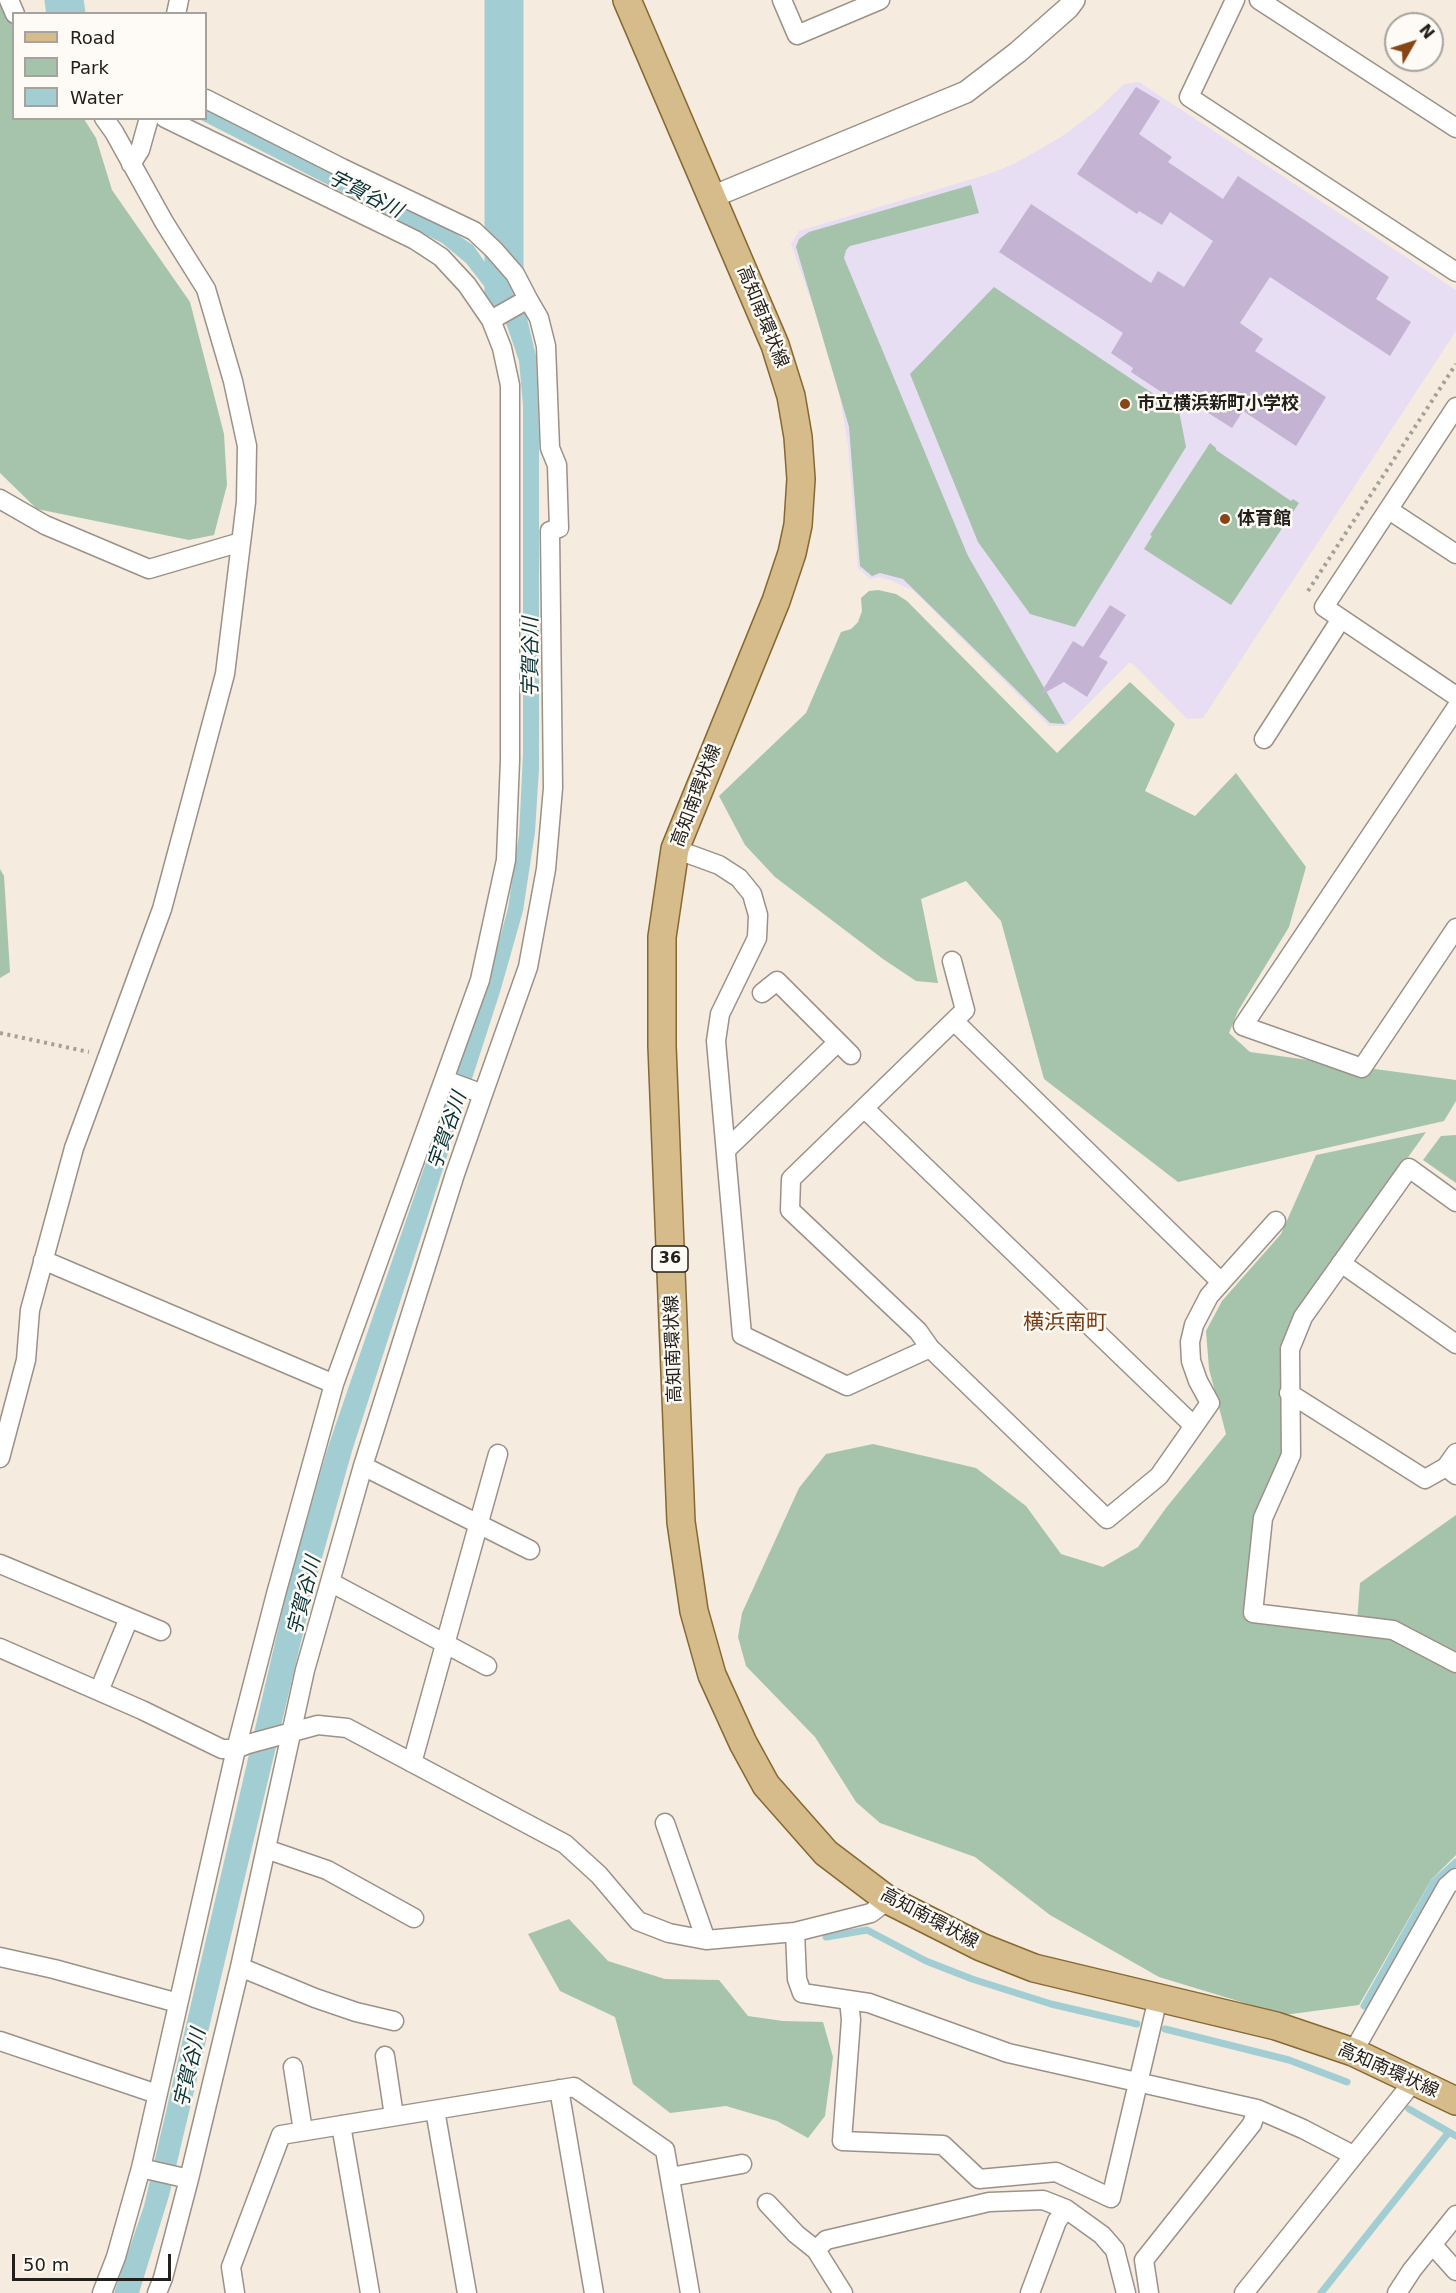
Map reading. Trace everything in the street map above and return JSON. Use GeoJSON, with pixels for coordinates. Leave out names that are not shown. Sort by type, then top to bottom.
{"type":"FeatureCollection","features":[{"type":"Feature","properties":{"kind":"main road","name":"高知南環状線"},"geometry":{"type":"LineString","coordinates":[[627,0],[775,345],[791,396],[798,437],[801,479],[798,525],[792,553],[776,601],[675,849],[662,937],[662,1046],[681,1522],[694,1611],[712,1675],[743,1743],[766,1785],[826,1853],[888,1900],[981,1947],[1034,1968],[1276,2026],[1353,2052],[1456,2101]]}},
{"type":"Feature","properties":{"kind":"street"},"geometry":{"type":"LineString","coordinates":[[782,0],[797,35],[880,0]]}},
{"type":"Feature","properties":{"kind":"street"},"geometry":{"type":"LineString","coordinates":[[712,197],[966,92],[1018,52],[1074,0]]}},
{"type":"Feature","properties":{"kind":"street"},"geometry":{"type":"LineString","coordinates":[[1235,0],[1189,97],[1456,272]]}},
{"type":"Feature","properties":{"kind":"street"},"geometry":{"type":"LineString","coordinates":[[1259,0],[1456,128]]}},
{"type":"Feature","properties":{"kind":"street"},"geometry":{"type":"LineString","coordinates":[[157,2293],[163,2278],[240,1967],[288,1734],[305,1670],[363,1466],[480,1092],[528,967],[546,869],[553,788],[550,531],[559,528],[557,465],[550,448],[546,346],[539,318],[526,301],[515,274],[474,231],[342,168],[207,100]]}},
{"type":"Feature","properties":{"kind":"street"},"geometry":{"type":"LineString","coordinates":[[0,1458],[26,1360],[30,1310],[74,1148],[162,909],[222,685],[246,502],[247,446],[233,381],[206,289],[105,120]]}},
{"type":"Feature","properties":{"kind":"street"},"geometry":{"type":"LineString","coordinates":[[131,164],[140,150],[148,120]]}},
{"type":"Feature","properties":{"kind":"street"},"geometry":{"type":"LineString","coordinates":[[102,2293],[145,2169],[157,2094],[242,1746],[276,1594],[334,1384],[448,1081],[480,980],[506,860],[510,760],[510,385],[495,318],[441,257],[416,240],[169,120]]}},
{"type":"Feature","properties":{"kind":"street"},"geometry":{"type":"LineString","coordinates":[[495,318],[526,301]]}},
{"type":"Feature","properties":{"kind":"street"},"geometry":{"type":"LineString","coordinates":[[1455,412],[1324,608],[1456,696]]}},
{"type":"Feature","properties":{"kind":"street"},"geometry":{"type":"LineString","coordinates":[[0,499],[45,525],[149,569],[241,542]]}},
{"type":"Feature","properties":{"kind":"street"},"geometry":{"type":"LineString","coordinates":[[1389,510],[1456,554]]}},
{"type":"Feature","properties":{"kind":"street"},"geometry":{"type":"LineString","coordinates":[[1264,739],[1341,619]]}},
{"type":"Feature","properties":{"kind":"street"},"geometry":{"type":"LineString","coordinates":[[1456,708],[1243,1026],[1362,1068],[1450,951],[1456,928]]}},
{"type":"Feature","properties":{"kind":"street"},"geometry":{"type":"LineString","coordinates":[[675,849],[719,865],[740,878],[752,894],[758,915],[757,938],[720,1014],[717,1041],[742,1335],[847,1386],[930,1348]]}},
{"type":"Feature","properties":{"kind":"street"},"geometry":{"type":"LineString","coordinates":[[952,961],[965,1010],[791,1179],[790,1210],[918,1332],[930,1348],[1107,1519],[1159,1476],[1210,1403],[1191,1362],[1190,1342],[1200,1312],[1209,1296],[1276,1221]]}},
{"type":"Feature","properties":{"kind":"street"},"geometry":{"type":"LineString","coordinates":[[762,993],[777,981],[851,1055]]}},
{"type":"Feature","properties":{"kind":"street"},"geometry":{"type":"LineString","coordinates":[[955,1022],[1221,1282]]}},
{"type":"Feature","properties":{"kind":"street"},"geometry":{"type":"LineString","coordinates":[[726,1149],[838,1042]]}},
{"type":"Feature","properties":{"kind":"street"},"geometry":{"type":"LineString","coordinates":[[448,1081],[480,1092]]}},
{"type":"Feature","properties":{"kind":"street"},"geometry":{"type":"LineString","coordinates":[[865,1109],[1194,1426]]}},
{"type":"Feature","properties":{"kind":"street"},"geometry":{"type":"LineString","coordinates":[[1456,1202],[1409,1168],[1303,1317],[1290,1349],[1291,1455],[1263,1518],[1253,1613],[1394,1630],[1456,1663]]}},
{"type":"Feature","properties":{"kind":"street"},"geometry":{"type":"LineString","coordinates":[[44,1260],[334,1384]]}},
{"type":"Feature","properties":{"kind":"street"},"geometry":{"type":"LineString","coordinates":[[1341,1263],[1456,1344]]}},
{"type":"Feature","properties":{"kind":"street"},"geometry":{"type":"LineString","coordinates":[[1289,1393],[1425,1479],[1453,1465]]}},
{"type":"Feature","properties":{"kind":"street"},"geometry":{"type":"LineString","coordinates":[[412,1763],[498,1454]]}},
{"type":"Feature","properties":{"kind":"street"},"geometry":{"type":"LineString","coordinates":[[363,1466],[530,1550]]}},
{"type":"Feature","properties":{"kind":"street"},"geometry":{"type":"LineString","coordinates":[[0,1564],[161,1631]]}},
{"type":"Feature","properties":{"kind":"street"},"geometry":{"type":"LineString","coordinates":[[330,1582],[487,1666]]}},
{"type":"Feature","properties":{"kind":"street"},"geometry":{"type":"LineString","coordinates":[[99,1691],[129,1618]]}},
{"type":"Feature","properties":{"kind":"street"},"geometry":{"type":"LineString","coordinates":[[0,1648],[99,1691],[222,1749],[242,1746],[318,1725],[347,1728],[565,1844],[599,1875],[638,1921],[669,1934],[706,1940],[795,1932],[871,1913],[888,1900]]}},
{"type":"Feature","properties":{"kind":"street"},"geometry":{"type":"LineString","coordinates":[[665,1823],[706,1940]]}},
{"type":"Feature","properties":{"kind":"street"},"geometry":{"type":"LineString","coordinates":[[266,1849],[327,1870],[414,1918]]}},
{"type":"Feature","properties":{"kind":"street"},"geometry":{"type":"LineString","coordinates":[[1353,2052],[1447,1886],[1456,1878]]}},
{"type":"Feature","properties":{"kind":"street"},"geometry":{"type":"LineString","coordinates":[[795,1932],[796,1979],[802,1993],[868,2003],[1008,2053],[1257,2109],[1303,2129],[1353,2155]]}},
{"type":"Feature","properties":{"kind":"street"},"geometry":{"type":"LineString","coordinates":[[0,1957],[54,1969],[178,2003]]}},
{"type":"Feature","properties":{"kind":"street"},"geometry":{"type":"LineString","coordinates":[[240,1967],[325,2002],[356,2012],[394,2020]]}},
{"type":"Feature","properties":{"kind":"street"},"geometry":{"type":"LineString","coordinates":[[849,2000],[851,2020],[842,2141],[943,2145],[979,2179],[1056,2172],[1111,2198],[1158,1998]]}},
{"type":"Feature","properties":{"kind":"street"},"geometry":{"type":"LineString","coordinates":[[0,2041],[157,2094]]}},
{"type":"Feature","properties":{"kind":"street"},"geometry":{"type":"LineString","coordinates":[[385,2056],[394,2116]]}},
{"type":"Feature","properties":{"kind":"street"},"geometry":{"type":"LineString","coordinates":[[293,2067],[303,2131]]}},
{"type":"Feature","properties":{"kind":"street"},"geometry":{"type":"LineString","coordinates":[[1244,2293],[1413,2082]]}},
{"type":"Feature","properties":{"kind":"street"},"geometry":{"type":"LineString","coordinates":[[235,2293],[231,2267],[280,2135],[574,2087],[665,2150],[690,2293]]}},
{"type":"Feature","properties":{"kind":"street"},"geometry":{"type":"LineString","coordinates":[[559,2089],[594,2293]]}},
{"type":"Feature","properties":{"kind":"street"},"geometry":{"type":"LineString","coordinates":[[435,2109],[467,2293]]}},
{"type":"Feature","properties":{"kind":"street"},"geometry":{"type":"LineString","coordinates":[[1149,2293],[1144,2260],[1252,2124],[1257,2109]]}},
{"type":"Feature","properties":{"kind":"street"},"geometry":{"type":"LineString","coordinates":[[341,2125],[370,2293]]}},
{"type":"Feature","properties":{"kind":"street"},"geometry":{"type":"LineString","coordinates":[[670,2177],[742,2164]]}},
{"type":"Feature","properties":{"kind":"street"},"geometry":{"type":"LineString","coordinates":[[145,2169],[186,2179]]}},
{"type":"Feature","properties":{"kind":"street"},"geometry":{"type":"LineString","coordinates":[[816,2250],[826,2240],[989,2202],[1043,2200],[1066,2209],[1102,2235],[1115,2250],[1126,2293]]}},
{"type":"Feature","properties":{"kind":"street"},"geometry":{"type":"LineString","coordinates":[[767,2203],[796,2234],[816,2250],[843,2293]]}},
{"type":"Feature","properties":{"kind":"street"},"geometry":{"type":"LineString","coordinates":[[1030,2293],[1057,2221],[1066,2209]]}},
{"type":"Feature","properties":{"kind":"street"},"geometry":{"type":"LineString","coordinates":[[1397,2293],[1412,2270],[1456,2215]]}},
{"type":"Feature","properties":{"kind":"street"},"geometry":{"type":"LineString","coordinates":[[1431,2247],[1439,2252],[1456,2271]]}},
{"type":"Feature","properties":{"kind":"path"},"geometry":{"type":"LineString","coordinates":[[1308,591],[1456,364]]}},
{"type":"Feature","properties":{"kind":"path"},"geometry":{"type":"LineString","coordinates":[[0,1033],[108,1056]]}},
{"type":"Feature","properties":{"kind":"shaded area","name":"市立横浜新町小学校"},"geometry":{"type":"Polygon","coordinates":[[[1139,82],[1456,290],[1456,331],[1203,718],[1187,719],[1132,663],[1129,663],[1066,726],[1049,726],[914,591],[890,580],[878,577],[870,579],[858,568],[848,445],[839,392],[825,340],[791,244],[799,231],[989,174],[1016,163],[1061,137],[1097,110],[1124,84],[1139,82]]]}},
{"type":"Feature","properties":{"kind":"green space"},"geometry":{"type":"Polygon","coordinates":[[[0,0],[12,15],[12,120],[85,120],[96,138],[112,190],[190,302],[224,434],[227,485],[214,535],[189,540],[37,509],[0,473],[0,0]]]}},
{"type":"Feature","properties":{"kind":"green space"},"geometry":{"type":"Polygon","coordinates":[[[971,185],[979,213],[850,246],[844,258],[968,556],[1065,724],[1050,723],[903,579],[880,573],[872,576],[860,566],[849,427],[796,247],[799,239],[809,232],[971,185]]]}},
{"type":"Feature","properties":{"kind":"green space"},"geometry":{"type":"Polygon","coordinates":[[[994,287],[1179,411],[1186,447],[1075,627],[1030,614],[978,542],[910,374],[994,287]]]}},
{"type":"Feature","properties":{"kind":"green space","name":"体育館"},"geometry":{"type":"Polygon","coordinates":[[[1210,443],[1216,450],[1291,501],[1293,499],[1299,503],[1231,605],[1144,549],[1152,536],[1150,535],[1210,443]]]}},
{"type":"Feature","properties":{"kind":"green space"},"geometry":{"type":"Polygon","coordinates":[[[878,590],[896,594],[907,601],[1057,753],[1130,682],[1175,724],[1145,791],[1195,816],[1236,773],[1306,867],[1289,927],[1238,1011],[1229,1033],[1250,1052],[1456,1080],[1456,1101],[1444,1121],[1178,1182],[1044,1079],[1001,921],[966,881],[921,899],[938,983],[916,981],[883,959],[775,877],[745,845],[719,796],[806,713],[841,632],[851,629],[858,622],[862,611],[861,598],[869,591],[878,590]]]}},
{"type":"Feature","properties":{"kind":"green space"},"geometry":{"type":"Polygon","coordinates":[[[0,869],[4,876],[10,972],[0,978],[0,869]]]}},
{"type":"Feature","properties":{"kind":"green space"},"geometry":{"type":"Polygon","coordinates":[[[1426,1132],[1298,1312],[1286,1455],[1248,1619],[1393,1633],[1456,1669],[1456,1855],[1431,1880],[1359,2005],[1284,2015],[1159,1977],[1050,1915],[975,1857],[880,1823],[856,1802],[815,1737],[746,1666],[738,1637],[742,1613],[799,1488],[826,1454],[873,1444],[976,1468],[1026,1506],[1061,1554],[1103,1567],[1138,1547],[1166,1508],[1226,1434],[1209,1369],[1206,1331],[1222,1301],[1281,1234],[1316,1155],[1426,1132]]]}},
{"type":"Feature","properties":{"kind":"green space"},"geometry":{"type":"Polygon","coordinates":[[[1456,1135],[1456,1183],[1423,1160],[1441,1136],[1456,1135]]]}},
{"type":"Feature","properties":{"kind":"green space"},"geometry":{"type":"Polygon","coordinates":[[[1456,1515],[1456,1655],[1357,1622],[1360,1583],[1456,1515]]]}},
{"type":"Feature","properties":{"kind":"green space"},"geometry":{"type":"Polygon","coordinates":[[[569,1919],[608,1961],[665,1979],[719,1980],[748,2016],[783,2021],[823,2022],[833,2057],[825,2116],[808,2138],[777,2121],[726,2106],[670,2113],[633,2084],[615,2017],[560,1991],[528,1934],[569,1919]]]}},
{"type":"Feature","properties":{"kind":"water"},"geometry":{"type":"Polygon","coordinates":[[[207,107],[441,224],[473,245],[489,268],[496,260],[513,281],[512,287],[527,318],[536,356],[539,436],[539,769],[535,832],[523,911],[500,992],[352,1451],[315,1583],[169,2196],[139,2293],[114,2293],[144,2206],[290,1578],[328,1447],[488,982],[508,908],[519,835],[523,754],[523,405],[519,361],[507,326],[484,286],[466,263],[442,243],[201,120],[207,120],[207,107]]]}},
{"type":"Feature","properties":{"kind":"building"},"geometry":{"type":"Polygon","coordinates":[[[1136,87],[1160,101],[1139,134],[1172,157],[1168,162],[1223,199],[1238,176],[1389,277],[1376,299],[1411,322],[1390,356],[1270,277],[1240,323],[1263,339],[1255,351],[1326,397],[1296,446],[1243,411],[1232,428],[1186,399],[1181,405],[1131,372],[1133,368],[1111,353],[1123,333],[999,252],[1031,204],[1151,283],[1158,271],[1184,287],[1213,241],[1170,212],[1162,225],[1139,211],[1137,214],[1077,174],[1136,87]]]}},
{"type":"Feature","properties":{"kind":"building"},"geometry":{"type":"Polygon","coordinates":[[[1110,605],[1126,615],[1099,657],[1108,662],[1087,697],[1064,682],[1039,696],[1073,641],[1083,647],[1110,605]]]}},
{"type":"Feature","properties":{"kind":"waterway","name":"宇賀谷川"},"geometry":{"type":"LineString","coordinates":[[64,0],[66,12]]}},
{"type":"Feature","properties":{"kind":"waterway"},"geometry":{"type":"LineString","coordinates":[[504,0],[504,300]]}},
{"type":"Feature","properties":{"kind":"waterway"},"geometry":{"type":"LineString","coordinates":[[1364,2006],[1434,1882],[1456,1862]]}},
{"type":"Feature","properties":{"kind":"waterway"},"geometry":{"type":"LineString","coordinates":[[826,1937],[867,1930],[926,1961],[972,1979],[1051,2004],[1137,2024]]}},
{"type":"Feature","properties":{"kind":"waterway"},"geometry":{"type":"LineString","coordinates":[[1165,2029],[1289,2060],[1347,2082]]}},
{"type":"Feature","properties":{"kind":"waterway"},"geometry":{"type":"LineString","coordinates":[[1409,2109],[1456,2136]]}},
{"type":"Feature","properties":{"kind":"waterway"},"geometry":{"type":"LineString","coordinates":[[1321,2293],[1449,2132]]}},
{"type":"Feature","properties":{"kind":"place","name":"市立横浜新町小学校"},"geometry":{"type":"Point","coordinates":[1125,404]}},
{"type":"Feature","properties":{"kind":"place","name":"体育館"},"geometry":{"type":"Point","coordinates":[1225,519]}},
{"type":"Feature","properties":{"kind":"district","name":"横浜南町"},"geometry":{"type":"Point","coordinates":[1065,1324]}}]}
